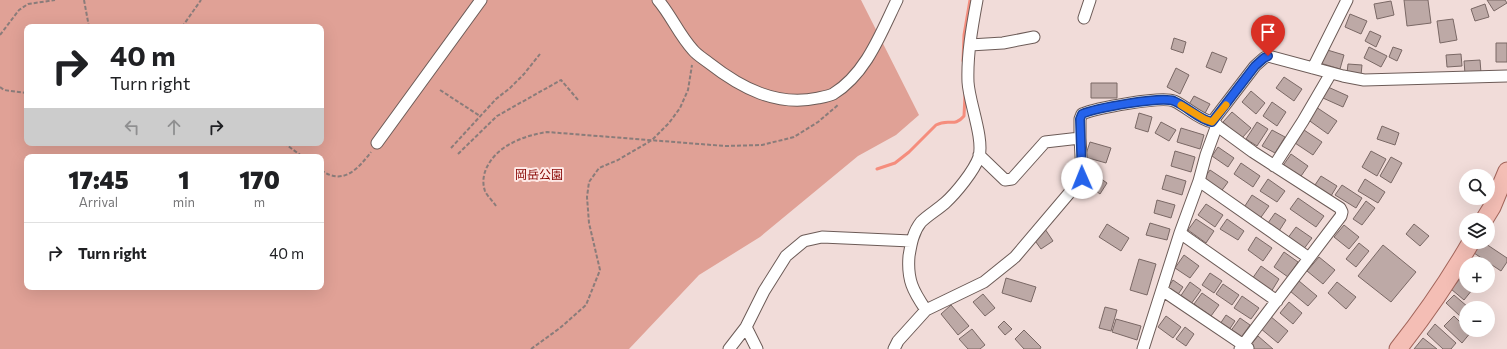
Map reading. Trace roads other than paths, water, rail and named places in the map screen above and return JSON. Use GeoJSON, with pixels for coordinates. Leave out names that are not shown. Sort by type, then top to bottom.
{"type":"FeatureCollection","features":[{"type":"Feature","properties":{"kind":"main road"},"geometry":{"type":"LineString","coordinates":[[1488,213],[1507,171]]}},
{"type":"Feature","properties":{"kind":"main road"},"geometry":{"type":"LineString","coordinates":[[1398,349],[1443,289],[1467,249]]}},
{"type":"Feature","properties":{"kind":"street"},"geometry":{"type":"LineString","coordinates":[[377,143],[480,0]]}},
{"type":"Feature","properties":{"kind":"street"},"geometry":{"type":"LineString","coordinates":[[658,0],[693,50],[746,88],[762,95],[783,99],[810,100],[832,95],[866,62],[897,0]]}},
{"type":"Feature","properties":{"kind":"street"},"geometry":{"type":"LineString","coordinates":[[926,310],[914,293],[909,279],[908,269],[911,241],[921,223],[953,195],[975,165],[979,156],[978,132],[968,82],[970,45],[977,0]]}},
{"type":"Feature","properties":{"kind":"street"},"geometry":{"type":"LineString","coordinates":[[1084,18],[1090,0]]}},
{"type":"Feature","properties":{"kind":"street"},"geometry":{"type":"LineString","coordinates":[[1313,68],[1347,0]]}},
{"type":"Feature","properties":{"kind":"street"},"geometry":{"type":"LineString","coordinates":[[970,45],[1003,43],[1034,37]]}},
{"type":"Feature","properties":{"kind":"street"},"geometry":{"type":"LineString","coordinates":[[1143,349],[1180,233],[1199,181],[1215,123],[1255,66],[1264,58],[1268,56],[1364,80],[1507,76]]}},
{"type":"Feature","properties":{"kind":"street"},"geometry":{"type":"LineString","coordinates":[[1274,166],[1303,121],[1331,72]]}},
{"type":"Feature","properties":{"kind":"street"},"geometry":{"type":"LineString","coordinates":[[894,349],[898,341],[926,310],[984,282],[1015,256],[1082,178],[1080,138],[1080,119],[1082,114],[1108,107],[1155,100],[1173,101],[1204,119],[1215,123],[1253,152],[1340,208],[1342,212],[1341,216],[1244,347],[1162,290]]}},
{"type":"Feature","properties":{"kind":"street"},"geometry":{"type":"LineString","coordinates":[[979,156],[1005,180],[1009,180],[1012,179],[1044,142],[1080,138]]}},
{"type":"Feature","properties":{"kind":"street"},"geometry":{"type":"LineString","coordinates":[[1199,181],[1309,258]]}},
{"type":"Feature","properties":{"kind":"street"},"geometry":{"type":"LineString","coordinates":[[1180,233],[1277,301]]}},
{"type":"Feature","properties":{"kind":"street"},"geometry":{"type":"LineString","coordinates":[[729,349],[746,327],[764,291],[786,256],[804,241],[822,236],[911,241]]}},
{"type":"Feature","properties":{"kind":"street"},"geometry":{"type":"LineString","coordinates":[[746,327],[757,349]]}},
{"type":"Feature","properties":{"kind":"waterway"},"geometry":{"type":"LineString","coordinates":[[963,61],[964,35],[970,0]]}},
{"type":"Feature","properties":{"kind":"waterway"},"geometry":{"type":"LineString","coordinates":[[877,169],[895,163],[909,152],[936,125],[944,122],[954,122],[960,120],[964,116],[965,95]]}},
{"type":"Feature","properties":{"kind":"park label","name":"岡岳公園"},"geometry":{"type":"Point","coordinates":[539,175]}}]}
